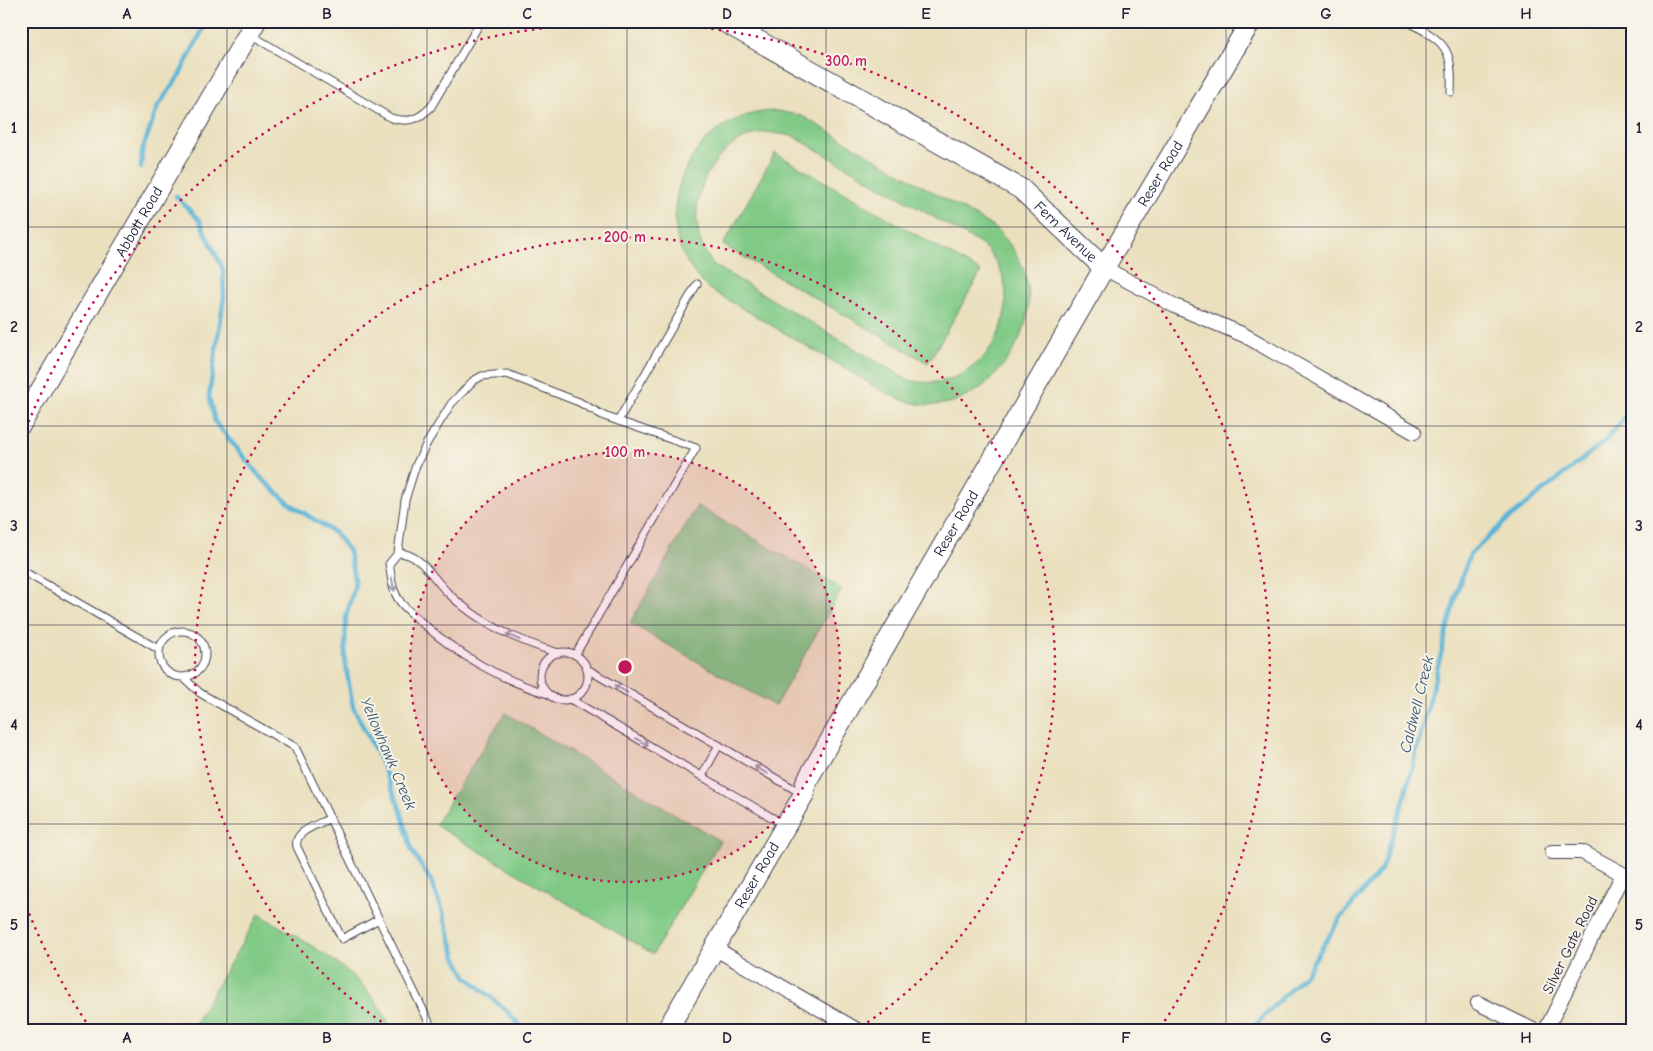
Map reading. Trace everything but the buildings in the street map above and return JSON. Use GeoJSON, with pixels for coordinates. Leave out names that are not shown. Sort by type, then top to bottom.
{"type":"FeatureCollection","features":[{"type":"Feature","properties":{"kind":"main road","name":"Reser Road"},"geometry":{"type":"LineString","coordinates":[[667,1030],[804,794],[811,774],[1104,268],[1251,21]]}},
{"type":"Feature","properties":{"kind":"main road","name":"Fern Avenue"},"geometry":{"type":"LineString","coordinates":[[730,23],[1021,189],[1104,268]]}},
{"type":"Feature","properties":{"kind":"main road","name":"Abbott Road"},"geometry":{"type":"LineString","coordinates":[[21,424],[252,27]]}},
{"type":"Feature","properties":{"kind":"street","name":"Fern Avenue"},"geometry":{"type":"LineString","coordinates":[[1104,268],[1175,306],[1244,335],[1414,432]]}},
{"type":"Feature","properties":{"kind":"street"},"geometry":{"type":"LineString","coordinates":[[1552,852],[1582,852],[1627,876]]}},
{"type":"Feature","properties":{"kind":"street","name":"Silver Gate Road"},"geometry":{"type":"LineString","coordinates":[[1546,1030],[1627,876]]}},
{"type":"Feature","properties":{"kind":"street"},"geometry":{"type":"LineString","coordinates":[[714,948],[857,1030]]}},
{"type":"Feature","properties":{"kind":"street"},"geometry":{"type":"LineString","coordinates":[[1478,1003],[1533,1030]]}},
{"type":"Feature","properties":{"kind":"lane"},"geometry":{"type":"LineString","coordinates":[[252,27],[391,118],[405,122],[420,118],[431,107],[481,21]]}},
{"type":"Feature","properties":{"kind":"lane"},"geometry":{"type":"LineString","coordinates":[[1407,21],[1446,48],[1451,62],[1451,92]]}},
{"type":"Feature","properties":{"kind":"lane"},"geometry":{"type":"LineString","coordinates":[[618,421],[697,284]]}},
{"type":"Feature","properties":{"kind":"lane"},"geometry":{"type":"LineString","coordinates":[[575,655],[696,448],[604,416],[579,402],[506,374],[496,374],[473,381],[451,404],[427,442],[416,466],[405,500],[398,553],[389,564],[394,590],[403,607],[438,638],[479,666],[501,677],[560,700],[570,700],[786,826]]}},
{"type":"Feature","properties":{"kind":"lane"},"geometry":{"type":"LineString","coordinates":[[398,553],[406,553],[414,557],[448,593],[478,617],[516,639],[580,658],[587,669],[588,677],[584,690],[570,700]]}},
{"type":"Feature","properties":{"kind":"lane"},"geometry":{"type":"LineString","coordinates":[[21,570],[158,649]]}},
{"type":"Feature","properties":{"kind":"lane"},"geometry":{"type":"LineString","coordinates":[[187,631],[199,638],[205,652],[202,666],[191,676],[184,678],[170,675],[160,664],[158,649],[166,637],[172,633],[187,631]]}},
{"type":"Feature","properties":{"kind":"lane"},"geometry":{"type":"LineString","coordinates":[[548,694],[541,682],[541,669],[549,658],[559,653]]}},
{"type":"Feature","properties":{"kind":"lane"},"geometry":{"type":"LineString","coordinates":[[587,669],[804,794]]}},
{"type":"Feature","properties":{"kind":"lane"},"geometry":{"type":"LineString","coordinates":[[184,678],[200,693],[295,747],[429,1022]]}},
{"type":"Feature","properties":{"kind":"lane"},"geometry":{"type":"LineString","coordinates":[[702,776],[719,745]]}},
{"type":"Feature","properties":{"kind":"lane"},"geometry":{"type":"LineString","coordinates":[[330,818],[300,834],[296,839],[297,848],[342,939],[379,919]]}},
{"type":"Feature","properties":{"kind":"green space"},"geometry":{"type":"Polygon","coordinates":[[[778,111],[802,116],[995,228],[1013,248],[1024,272],[1027,284],[1028,310],[1025,324],[1010,357],[986,384],[971,394],[955,401],[937,405],[909,402],[878,389],[709,289],[688,264],[677,235],[675,205],[682,176],[697,151],[718,130],[746,116],[778,111]],[[767,132],[746,138],[728,149],[713,165],[703,184],[698,204],[697,225],[703,246],[714,265],[906,379],[934,382],[958,376],[979,361],[995,341],[1004,317],[1006,292],[999,267],[982,245],[793,136],[767,132]]]}},
{"type":"Feature","properties":{"kind":"green space"},"geometry":{"type":"Polygon","coordinates":[[[775,153],[981,272],[928,363],[723,245],[775,153]]]}},
{"type":"Feature","properties":{"kind":"green space"},"geometry":{"type":"Polygon","coordinates":[[[697,506],[842,589],[775,706],[630,623],[697,506]]]}},
{"type":"Feature","properties":{"kind":"green space"},"geometry":{"type":"Polygon","coordinates":[[[505,713],[720,841],[653,954],[435,825],[505,713]]]}},
{"type":"Feature","properties":{"kind":"green space"},"geometry":{"type":"Polygon","coordinates":[[[259,914],[317,949],[352,976],[368,991],[381,1009],[392,1030],[191,1030],[259,914]]]}},
{"type":"Feature","properties":{"kind":"waterway","name":"Yellowhawk Creek"},"geometry":{"type":"LineString","coordinates":[[141,168],[142,151],[158,106],[179,76],[207,21]]}},
{"type":"Feature","properties":{"kind":"waterway","name":"Yellowhawk Creek"},"geometry":{"type":"LineString","coordinates":[[176,196],[199,220],[223,269],[224,297],[209,396],[215,422],[261,478],[290,504],[335,533],[349,551],[355,584],[346,617],[345,661],[353,707],[380,760],[401,811],[412,851],[431,881],[442,909],[456,957],[466,976],[508,1012],[524,1030]]}},
{"type":"Feature","properties":{"kind":"waterway","name":"Caldwell Creek"},"geometry":{"type":"LineString","coordinates":[[1251,1030],[1306,973],[1340,919],[1381,870],[1404,800],[1457,591],[1470,554],[1507,520],[1605,441],[1632,409]]}}]}
